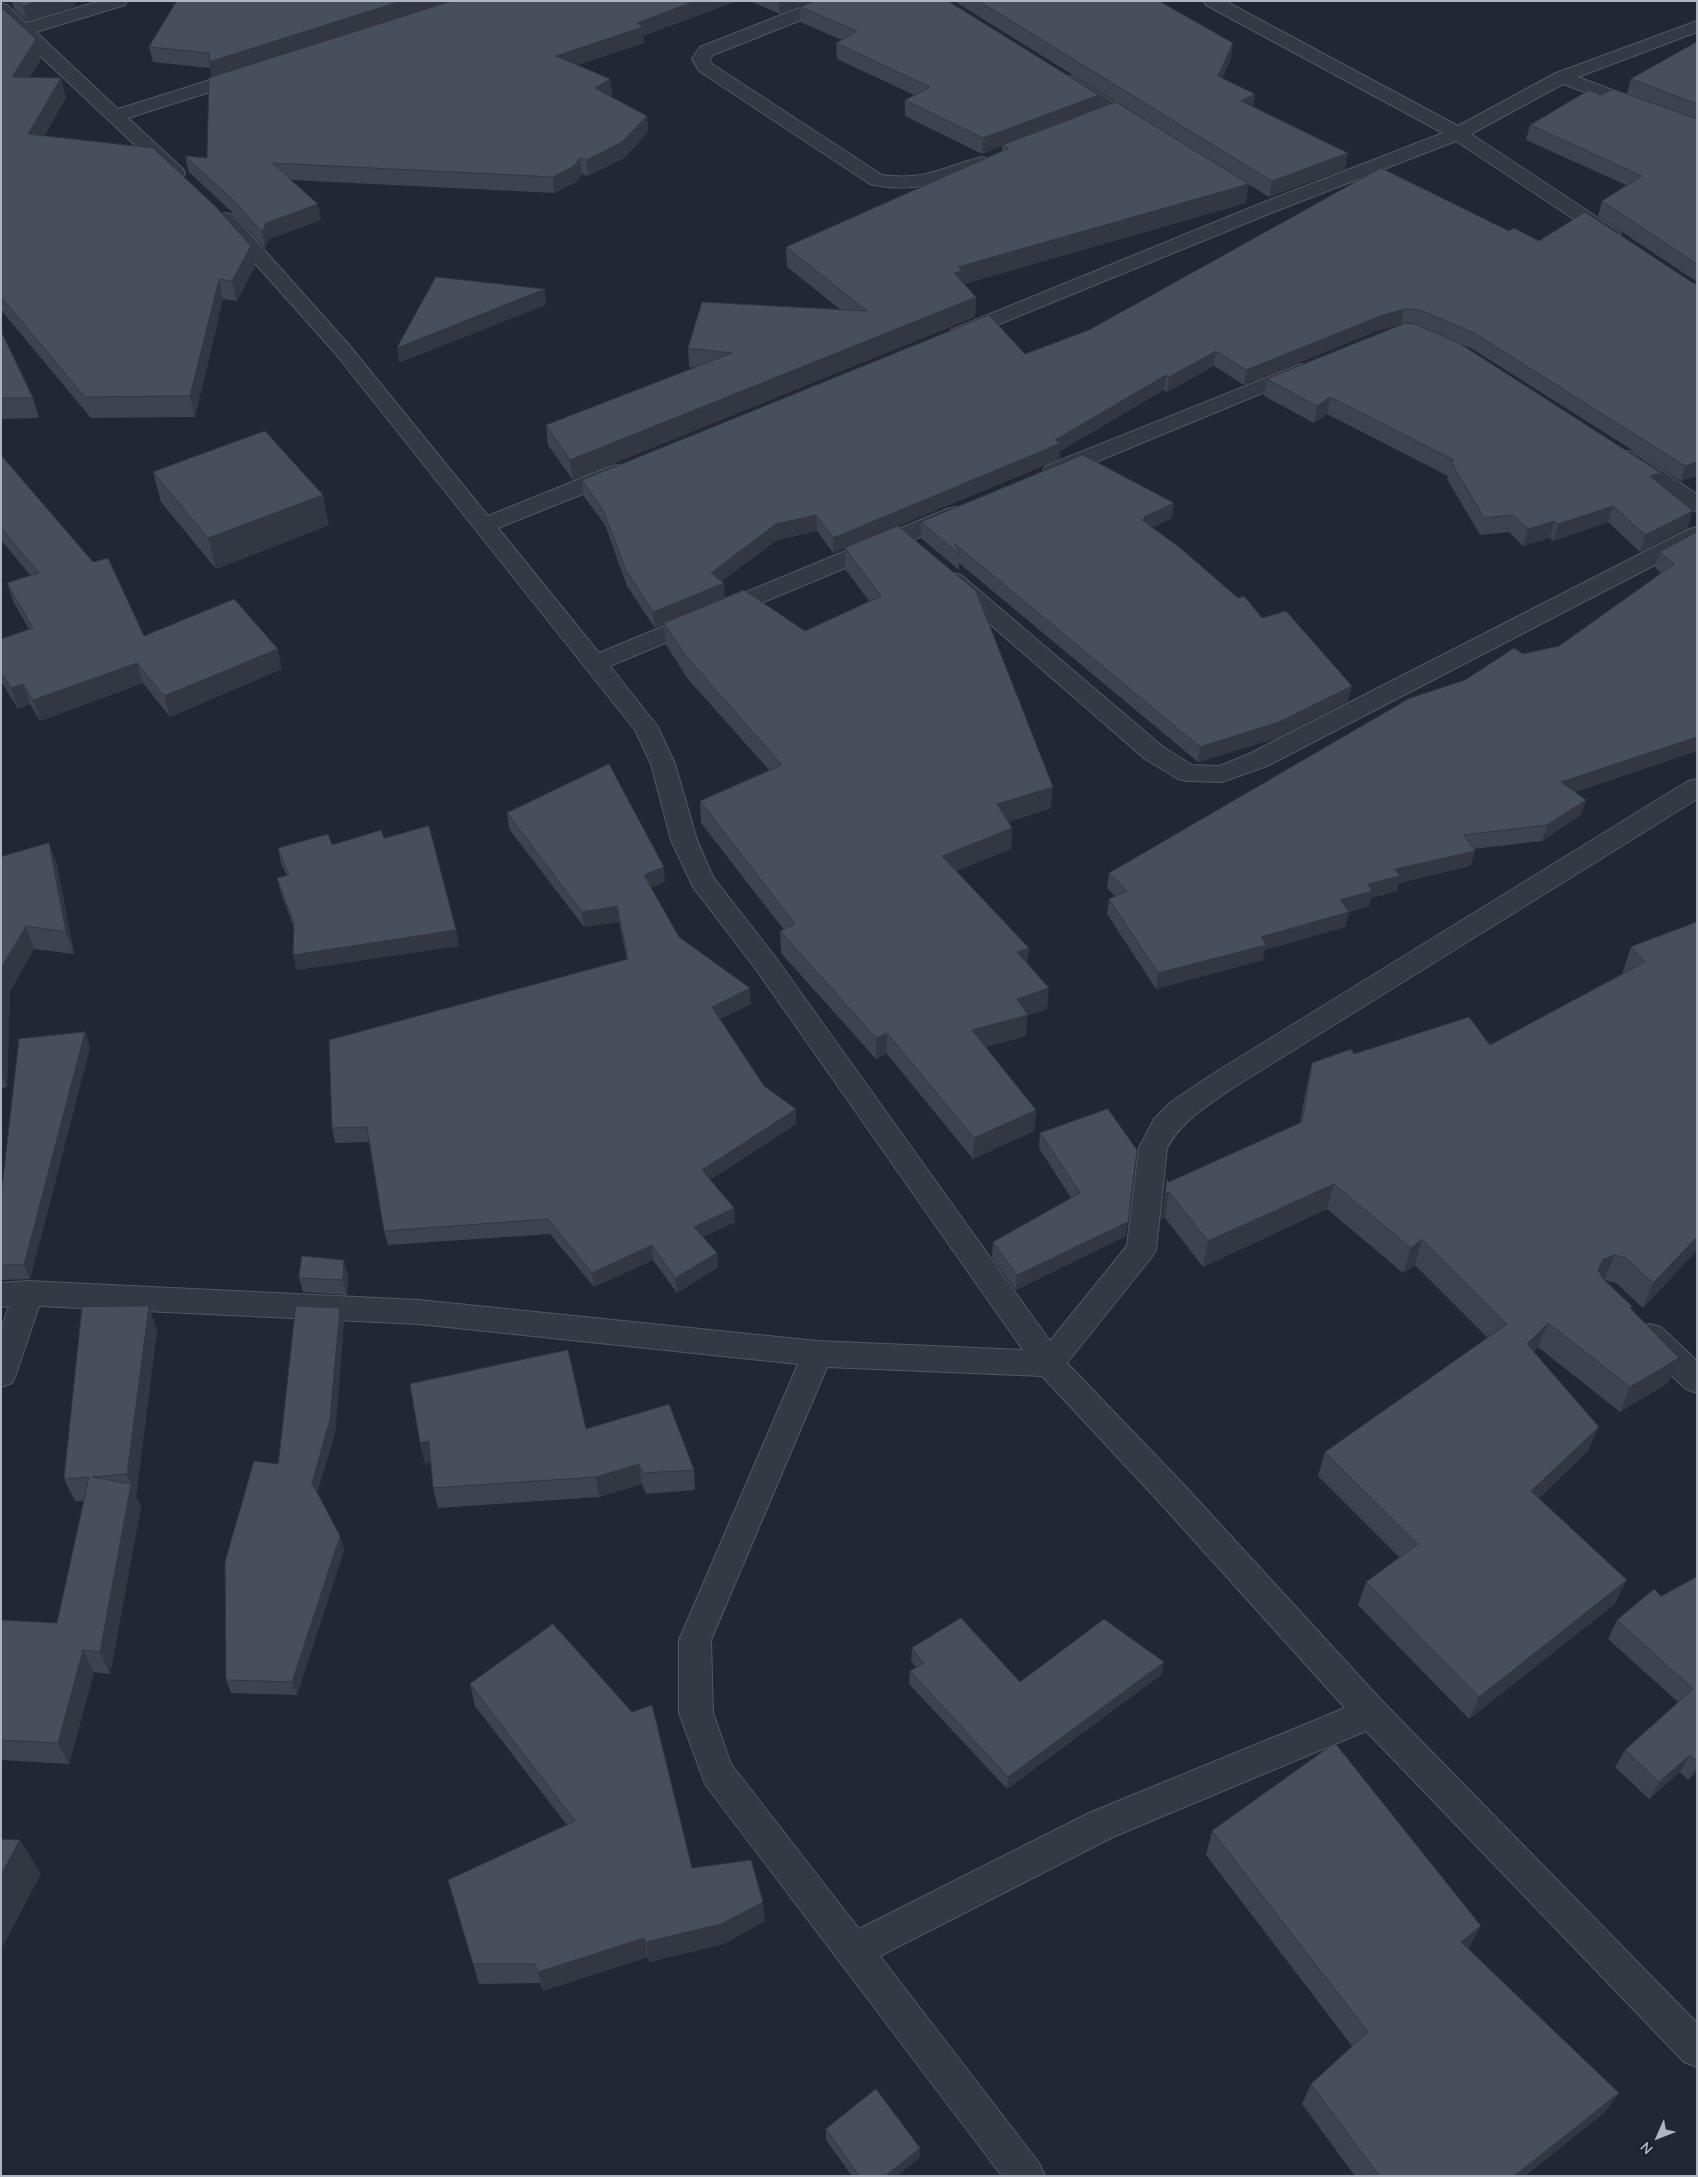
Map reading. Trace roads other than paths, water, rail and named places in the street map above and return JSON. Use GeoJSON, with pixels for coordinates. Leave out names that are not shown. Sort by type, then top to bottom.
{"type":"FeatureCollection","features":[{"type":"Feature","properties":{"kind":"street"},"geometry":{"type":"LineString","coordinates":[[23,30],[119,1]]}},
{"type":"Feature","properties":{"kind":"street"},"geometry":{"type":"LineString","coordinates":[[833,1],[706,51],[701,59],[705,67],[878,180],[899,184],[921,183],[948,176],[1001,156]]}},
{"type":"Feature","properties":{"kind":"street"},"geometry":{"type":"LineString","coordinates":[[1212,1],[1458,134],[1628,246]]}},
{"type":"Feature","properties":{"kind":"street"},"geometry":{"type":"LineString","coordinates":[[1,9],[228,221],[342,349],[646,727],[663,764],[684,840],[702,881],[764,961],[1049,1364],[1173,1495],[1371,1713],[1697,2049]]}},
{"type":"Feature","properties":{"kind":"street"},"geometry":{"type":"LineString","coordinates":[[937,342],[1261,201],[1458,134],[1562,77],[1697,26]]}},
{"type":"Feature","properties":{"kind":"street"},"geometry":{"type":"LineString","coordinates":[[115,116],[264,69]]}},
{"type":"Feature","properties":{"kind":"street"},"geometry":{"type":"LineString","coordinates":[[1052,72],[1151,133]]}},
{"type":"Feature","properties":{"kind":"street"},"geometry":{"type":"LineString","coordinates":[[1562,77],[1697,130]]}},
{"type":"Feature","properties":{"kind":"street"},"geometry":{"type":"LineString","coordinates":[[1099,119],[1117,112]]}},
{"type":"Feature","properties":{"kind":"street"},"geometry":{"type":"LineString","coordinates":[[1035,479],[1322,362]]}},
{"type":"Feature","properties":{"kind":"street"},"geometry":{"type":"LineString","coordinates":[[1613,449],[1697,504]]}},
{"type":"Feature","properties":{"kind":"street"},"geometry":{"type":"LineString","coordinates":[[484,526],[632,466]]}},
{"type":"Feature","properties":{"kind":"street"},"geometry":{"type":"LineString","coordinates":[[596,663],[909,542],[972,506]]}},
{"type":"Feature","properties":{"kind":"street"},"geometry":{"type":"LineString","coordinates":[[940,568],[1154,753],[1187,773],[1222,774],[1258,760],[1323,728],[1697,534]]}},
{"type":"Feature","properties":{"kind":"street"},"geometry":{"type":"LineString","coordinates":[[1049,1364],[1141,1250],[1153,1148],[1164,1127],[1181,1110],[1221,1082],[1697,787]]}},
{"type":"Feature","properties":{"kind":"street"},"geometry":{"type":"LineString","coordinates":[[1,1374],[15,1294],[419,1312],[817,1354],[1049,1364]]}},
{"type":"Feature","properties":{"kind":"street"},"geometry":{"type":"LineString","coordinates":[[1633,1320],[1697,1380]]}},
{"type":"Feature","properties":{"kind":"street"},"geometry":{"type":"LineString","coordinates":[[817,1354],[696,1640],[696,1713],[717,1773],[1026,2176]]}},
{"type":"Feature","properties":{"kind":"street"},"geometry":{"type":"LineString","coordinates":[[853,1951],[1101,1825],[1371,1713]]}}]}
